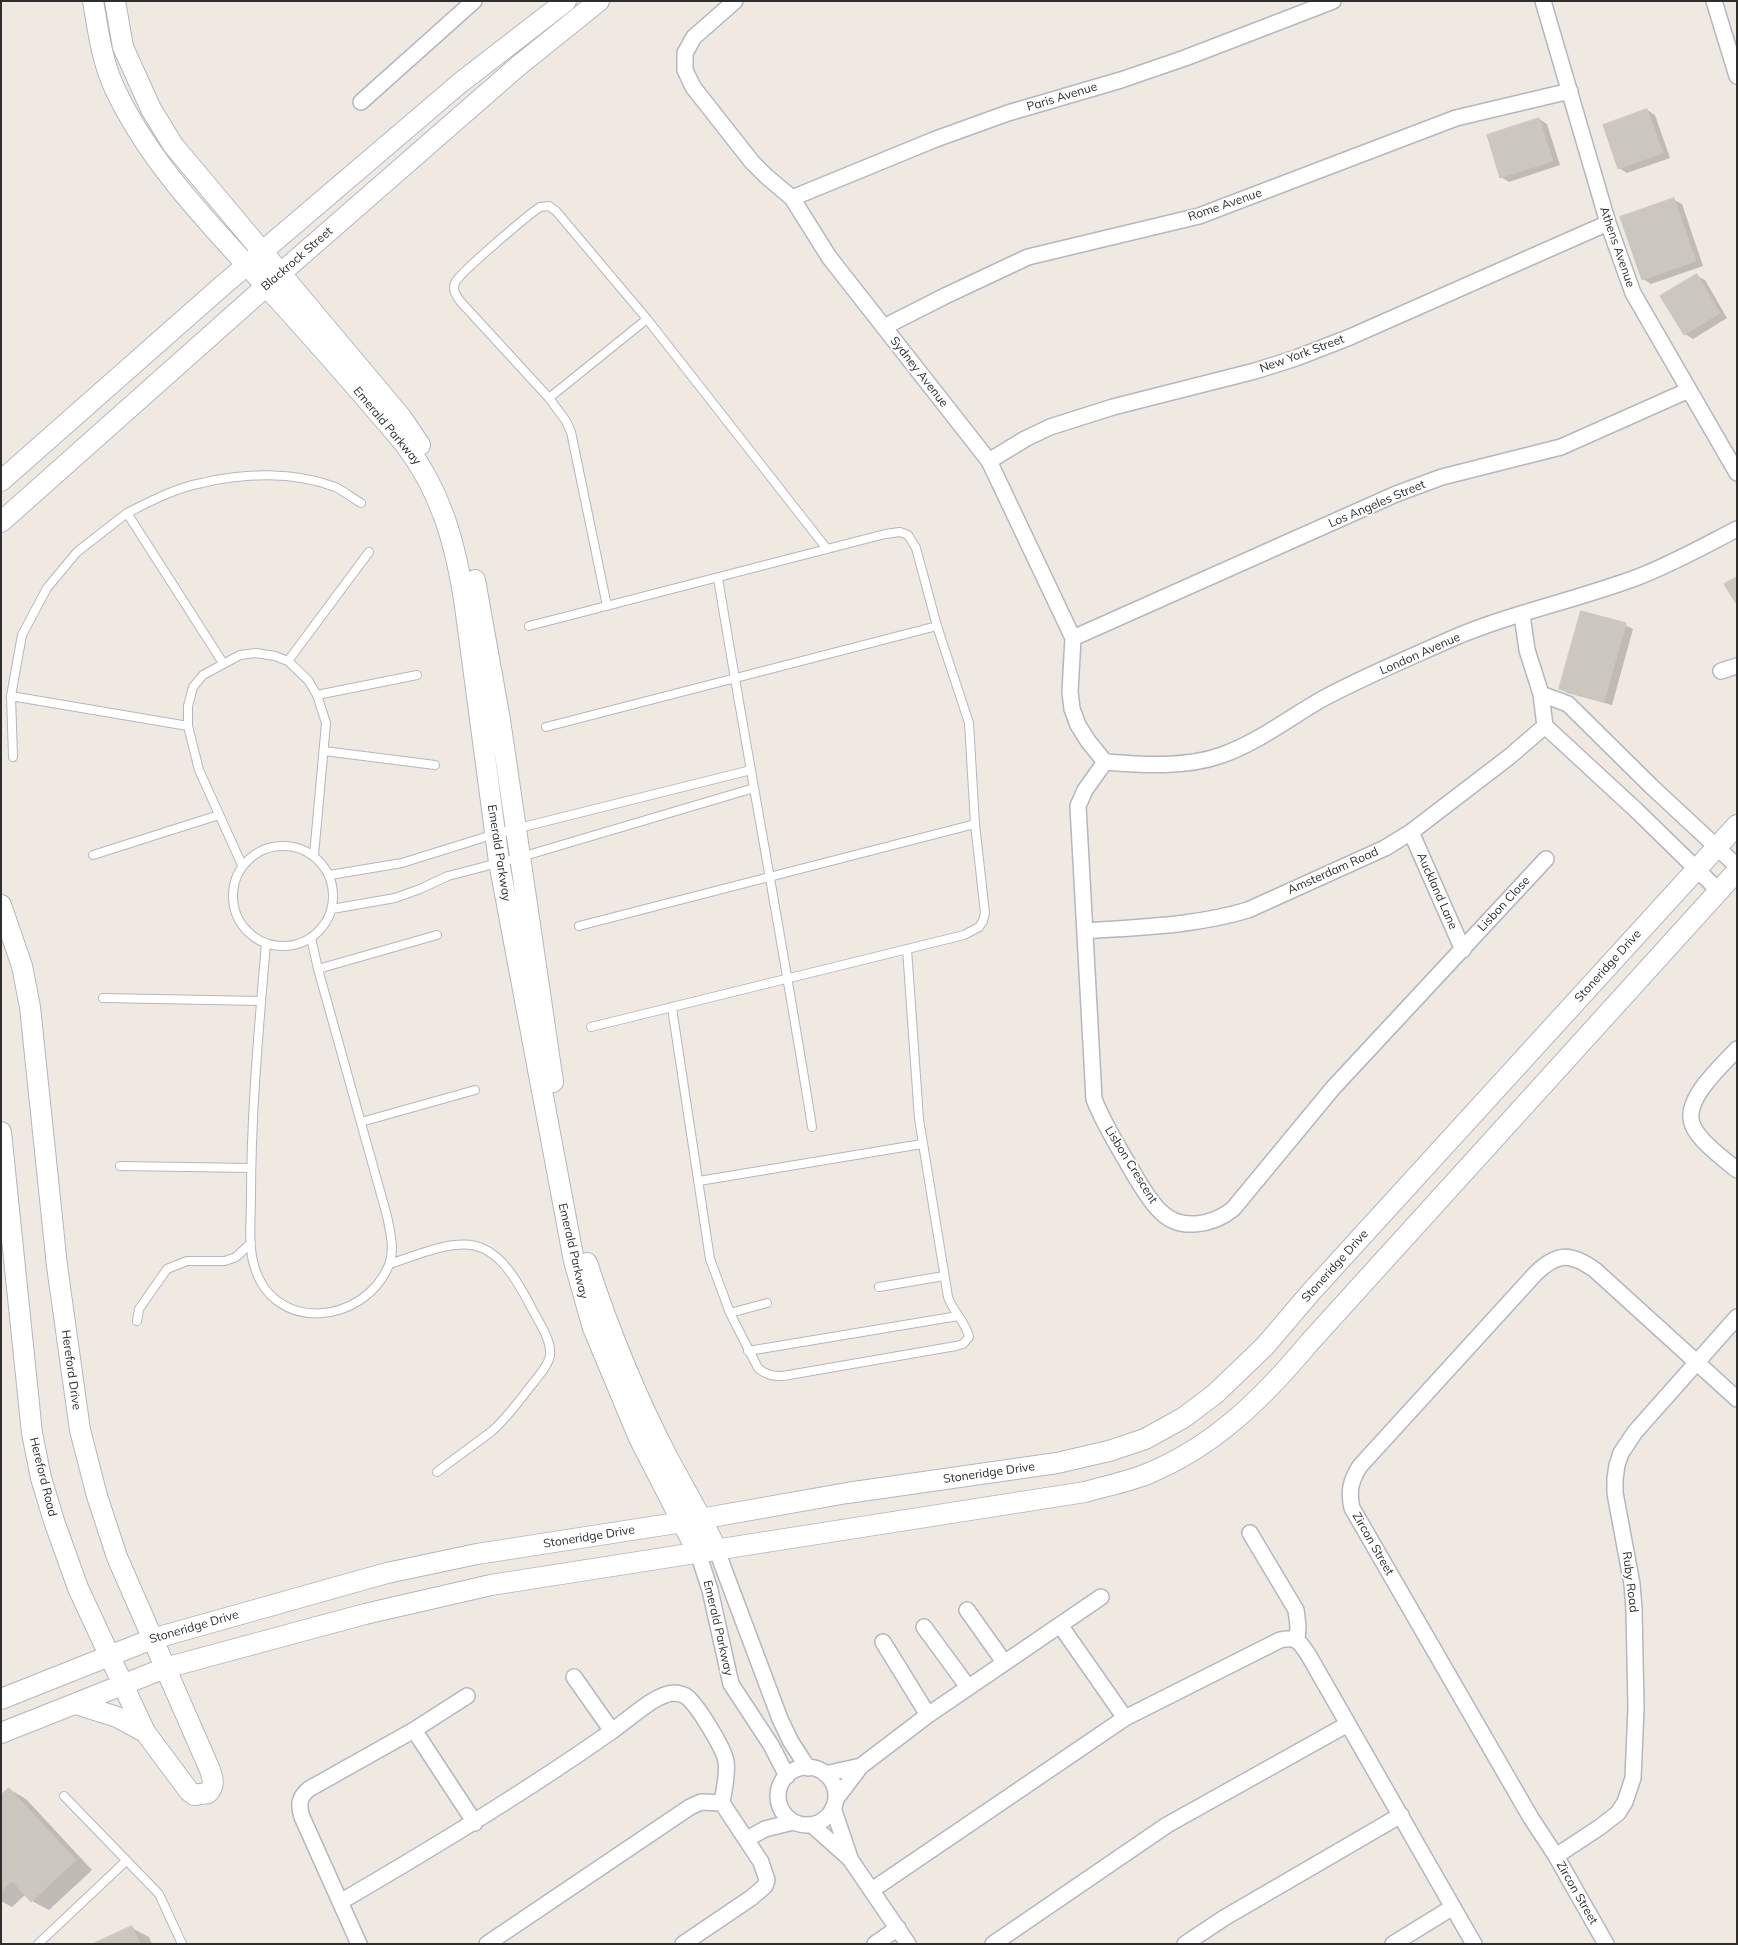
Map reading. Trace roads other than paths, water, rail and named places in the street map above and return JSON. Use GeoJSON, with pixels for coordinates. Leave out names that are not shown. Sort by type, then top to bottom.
{"type":"FeatureCollection","features":[{"type":"Feature","properties":{"kind":"street","name":"Emerald Parkway"},"geometry":{"type":"LineString","coordinates":[[93,1],[100,42],[114,87],[136,130],[163,168],[247,266],[273,279],[401,417],[435,470],[457,516],[467,545],[500,720],[570,1190],[586,1260],[606,1321],[641,1402],[670,1461],[693,1520],[780,1719],[791,1742],[808,1768]]}},
{"type":"Feature","properties":{"kind":"street","name":"Emerald Parkway"},"geometry":{"type":"LineString","coordinates":[[115,1],[122,47],[150,109],[173,145],[263,253],[273,279],[418,460],[444,514],[455,546],[462,582],[499,862],[561,1202],[574,1261],[587,1311],[639,1438],[693,1520]]}},
{"type":"Feature","properties":{"kind":"street"},"geometry":{"type":"LineString","coordinates":[[361,102],[474,1]]}},
{"type":"Feature","properties":{"kind":"street"},"geometry":{"type":"LineString","coordinates":[[1,481],[460,83],[566,1]]}},
{"type":"Feature","properties":{"kind":"street","name":"Blackrock Street"},"geometry":{"type":"LineString","coordinates":[[1,522],[273,279],[517,67],[599,1]]}},
{"type":"Feature","properties":{"kind":"street","name":"Sydney Avenue"},"geometry":{"type":"LineString","coordinates":[[735,1],[694,37],[685,52],[685,70],[693,87],[752,162],[792,198],[829,257],[989,461],[1073,638],[1070,692],[1072,709],[1078,725],[1105,762]]}},
{"type":"Feature","properties":{"kind":"street","name":"Paris Avenue"},"geometry":{"type":"LineString","coordinates":[[792,198],[936,139],[1008,113],[1121,80],[1186,58],[1333,1]]}},
{"type":"Feature","properties":{"kind":"street","name":"Athens Avenue"},"geometry":{"type":"LineString","coordinates":[[1543,1],[1608,223],[1633,293],[1737,472]]}},
{"type":"Feature","properties":{"kind":"street"},"geometry":{"type":"LineString","coordinates":[[1714,1],[1737,76]]}},
{"type":"Feature","properties":{"kind":"street","name":"Rome Avenue"},"geometry":{"type":"LineString","coordinates":[[884,328],[1028,257],[1199,216],[1456,118],[1570,91]]}},
{"type":"Feature","properties":{"kind":"street","name":"New York Street"},"geometry":{"type":"LineString","coordinates":[[989,461],[1025,438],[1050,427],[1113,407],[1256,371],[1296,358],[1608,223]]}},
{"type":"Feature","properties":{"kind":"street","name":"Los Angeles Street"},"geometry":{"type":"LineString","coordinates":[[1073,638],[1396,494],[1442,477],[1561,447],[1689,390]]}},
{"type":"Feature","properties":{"kind":"street","name":"London Avenue"},"geometry":{"type":"LineString","coordinates":[[1105,762],[1136,764],[1177,763],[1221,756],[1260,737],[1337,691],[1466,633],[1485,625],[1522,615],[1638,577],[1675,561],[1737,529]]}},
{"type":"Feature","properties":{"kind":"street"},"geometry":{"type":"LineString","coordinates":[[1522,615],[1529,660],[1540,694],[1545,726],[1697,868],[1719,891]]}},
{"type":"Feature","properties":{"kind":"street"},"geometry":{"type":"LineString","coordinates":[[1722,671],[1737,666]]}},
{"type":"Feature","properties":{"kind":"street"},"geometry":{"type":"LineString","coordinates":[[1540,694],[1568,704],[1651,786],[1737,866]]}},
{"type":"Feature","properties":{"kind":"street","name":"Amsterdam Road"},"geometry":{"type":"LineString","coordinates":[[1084,931],[1196,922],[1248,910],[1366,857],[1411,832],[1545,726]]}},
{"type":"Feature","properties":{"kind":"street","name":"Lisbon Crescent"},"geometry":{"type":"LineString","coordinates":[[1105,762],[1085,790],[1078,806],[1094,1099],[1098,1111],[1132,1171],[1160,1211],[1171,1219],[1182,1223],[1210,1223],[1222,1218],[1233,1209],[1333,1088],[1462,950]]}},
{"type":"Feature","properties":{"kind":"street","name":"Stoneridge Drive"},"geometry":{"type":"LineString","coordinates":[[1,1699],[152,1638],[387,1573],[477,1554],[693,1520],[847,1493],[1057,1463],[1109,1451],[1145,1439],[1183,1418],[1215,1394],[1265,1346],[1318,1284],[1737,825]]}},
{"type":"Feature","properties":{"kind":"street","name":"Auckland Lane"},"geometry":{"type":"LineString","coordinates":[[1411,832],[1462,950]]}},
{"type":"Feature","properties":{"kind":"street","name":"Lisbon Close"},"geometry":{"type":"LineString","coordinates":[[1462,950],[1546,859]]}},
{"type":"Feature","properties":{"kind":"street"},"geometry":{"type":"LineString","coordinates":[[1,1733],[165,1668],[365,1614],[491,1585],[1085,1492],[1146,1475],[1178,1460],[1212,1439],[1245,1413],[1278,1380],[1737,871]]}},
{"type":"Feature","properties":{"kind":"street","name":"Hereford Drive"},"geometry":{"type":"LineString","coordinates":[[1,905],[22,966],[30,1007],[57,1266],[80,1430],[97,1496],[117,1557],[214,1779],[213,1787],[208,1793],[194,1795],[189,1791]]}},
{"type":"Feature","properties":{"kind":"street"},"geometry":{"type":"LineString","coordinates":[[1737,1050],[1699,1093],[1692,1104],[1690,1116],[1693,1127],[1701,1137],[1737,1170]]}},
{"type":"Feature","properties":{"kind":"street","name":"Hereford Road"},"geometry":{"type":"LineString","coordinates":[[1,1132],[32,1433],[54,1521],[78,1588],[145,1732],[189,1791]]}},
{"type":"Feature","properties":{"kind":"street","name":"Zircon Street"},"geometry":{"type":"LineString","coordinates":[[1606,1944],[1352,1508],[1350,1488],[1352,1478],[1360,1466],[1536,1273],[1545,1264],[1561,1256],[1581,1260],[1594,1270],[1737,1399]]}},
{"type":"Feature","properties":{"kind":"street","name":"Ruby Road"},"geometry":{"type":"LineString","coordinates":[[1556,1856],[1611,1820],[1625,1802],[1633,1778],[1636,1708],[1634,1609],[1632,1584],[1616,1493],[1617,1464],[1621,1453],[1631,1437],[1737,1317]]}},
{"type":"Feature","properties":{"kind":"street"},"geometry":{"type":"LineString","coordinates":[[1250,1533],[1292,1602],[1297,1619],[1297,1640],[1309,1656],[1474,1944]]}},
{"type":"Feature","properties":{"kind":"street","name":"Emerald Parkway"},"geometry":{"type":"LineString","coordinates":[[708,1552],[710,1590],[731,1684],[771,1745],[787,1776]]}},
{"type":"Feature","properties":{"kind":"street"},"geometry":{"type":"LineString","coordinates":[[778,1799],[780,1808],[793,1822],[803,1825],[821,1822],[828,1816],[861,1766],[928,1715],[1102,1597]]}},
{"type":"Feature","properties":{"kind":"street"},"geometry":{"type":"LineString","coordinates":[[966,1610],[1004,1662]]}},
{"type":"Feature","properties":{"kind":"street"},"geometry":{"type":"LineString","coordinates":[[1060,1625],[1126,1718]]}},
{"type":"Feature","properties":{"kind":"street"},"geometry":{"type":"LineString","coordinates":[[924,1627],[968,1687]]}},
{"type":"Feature","properties":{"kind":"street"},"geometry":{"type":"LineString","coordinates":[[872,1890],[1126,1718],[1280,1640],[1289,1638],[1297,1640]]}},
{"type":"Feature","properties":{"kind":"street"},"geometry":{"type":"LineString","coordinates":[[883,1642],[928,1715]]}},
{"type":"Feature","properties":{"kind":"street"},"geometry":{"type":"LineString","coordinates":[[574,1676],[612,1731]]}},
{"type":"Feature","properties":{"kind":"street"},"geometry":{"type":"LineString","coordinates":[[340,1902],[475,1823],[664,1695],[672,1693],[681,1694],[694,1705],[723,1751],[726,1769],[722,1803],[747,1839],[765,1872],[767,1880],[765,1886],[751,1898],[683,1944]]}},
{"type":"Feature","properties":{"kind":"street"},"geometry":{"type":"LineString","coordinates":[[359,1944],[302,1817],[299,1807],[302,1794],[414,1730],[467,1696]]}},
{"type":"Feature","properties":{"kind":"street"},"geometry":{"type":"LineString","coordinates":[[76,1704],[117,1717],[145,1732]]}},
{"type":"Feature","properties":{"kind":"street"},"geometry":{"type":"LineString","coordinates":[[993,1944],[1167,1825],[1348,1724]]}},
{"type":"Feature","properties":{"kind":"street"},"geometry":{"type":"LineString","coordinates":[[414,1730],[475,1823]]}},
{"type":"Feature","properties":{"kind":"street"},"geometry":{"type":"LineString","coordinates":[[825,1774],[861,1766]]}},
{"type":"Feature","properties":{"kind":"street"},"geometry":{"type":"LineString","coordinates":[[765,1829],[778,1799],[779,1789],[787,1776],[798,1769],[817,1769],[825,1774],[835,1789],[835,1803],[850,1860]]}},
{"type":"Feature","properties":{"kind":"street"},"geometry":{"type":"LineString","coordinates":[[487,1944],[690,1807],[701,1802],[722,1803]]}},
{"type":"Feature","properties":{"kind":"street"},"geometry":{"type":"LineString","coordinates":[[1185,1944],[1224,1918],[1401,1815]]}},
{"type":"Feature","properties":{"kind":"street"},"geometry":{"type":"LineString","coordinates":[[747,1839],[765,1829],[793,1822]]}},
{"type":"Feature","properties":{"kind":"street"},"geometry":{"type":"LineString","coordinates":[[812,1825],[850,1860],[908,1944]]}},
{"type":"Feature","properties":{"kind":"street"},"geometry":{"type":"LineString","coordinates":[[1393,1944],[1453,1907]]}},
{"type":"Feature","properties":{"kind":"street"},"geometry":{"type":"LineString","coordinates":[[876,1944],[898,1928]]}},
{"type":"Feature","properties":{"kind":"lane"},"geometry":{"type":"LineString","coordinates":[[608,606],[571,432],[566,421],[549,398],[455,294],[455,280],[540,207],[549,206],[556,211],[647,319],[827,550]]}},
{"type":"Feature","properties":{"kind":"lane"},"geometry":{"type":"LineString","coordinates":[[549,398],[647,319]]}},
{"type":"Feature","properties":{"kind":"lane"},"geometry":{"type":"LineString","coordinates":[[13,757],[11,696],[22,635],[46,588],[77,552],[127,513],[160,496],[201,483],[244,477],[276,476],[312,480],[336,488],[361,503]]}},
{"type":"Feature","properties":{"kind":"lane"},"geometry":{"type":"LineString","coordinates":[[127,513],[223,663]]}},
{"type":"Feature","properties":{"kind":"lane"},"geometry":{"type":"LineString","coordinates":[[530,626],[885,534],[900,532],[908,535],[916,548],[937,626],[969,723],[976,824],[985,912],[979,928],[973,932],[908,949],[591,1027]]}},
{"type":"Feature","properties":{"kind":"lane"},"geometry":{"type":"LineString","coordinates":[[288,661],[369,552]]}},
{"type":"Feature","properties":{"kind":"lane"},"geometry":{"type":"LineString","coordinates":[[718,578],[812,1127]]}},
{"type":"Feature","properties":{"kind":"lane"},"geometry":{"type":"LineString","coordinates":[[546,727],[937,626]]}},
{"type":"Feature","properties":{"kind":"lane"},"geometry":{"type":"LineString","coordinates":[[242,865],[199,770],[188,726],[188,706],[193,687],[203,675],[240,655],[256,653],[288,661],[308,680],[317,694],[326,723],[314,855]]}},
{"type":"Feature","properties":{"kind":"lane"},"geometry":{"type":"LineString","coordinates":[[317,694],[416,675]]}},
{"type":"Feature","properties":{"kind":"lane"},"geometry":{"type":"LineString","coordinates":[[11,696],[188,726]]}},
{"type":"Feature","properties":{"kind":"lane"},"geometry":{"type":"LineString","coordinates":[[324,751],[435,765]]}},
{"type":"Feature","properties":{"kind":"lane"},"geometry":{"type":"LineString","coordinates":[[330,874],[402,863],[516,828],[751,770]]}},
{"type":"Feature","properties":{"kind":"lane"},"geometry":{"type":"LineString","coordinates":[[332,909],[395,898],[420,890],[448,876],[521,857],[754,788]]}},
{"type":"Feature","properties":{"kind":"lane"},"geometry":{"type":"LineString","coordinates":[[93,855],[219,815]]}},
{"type":"Feature","properties":{"kind":"lane"},"geometry":{"type":"LineString","coordinates":[[579,926],[976,824]]}},
{"type":"Feature","properties":{"kind":"lane"},"geometry":{"type":"LineString","coordinates":[[289,845],[306,850],[314,855],[330,874],[334,892],[332,909],[326,923],[311,938],[301,943],[285,946],[266,943],[255,938],[243,927],[235,912],[232,897],[235,881],[242,865],[255,853],[271,846],[289,845]]}},
{"type":"Feature","properties":{"kind":"lane"},"geometry":{"type":"LineString","coordinates":[[318,969],[437,935]]}},
{"type":"Feature","properties":{"kind":"lane"},"geometry":{"type":"LineString","coordinates":[[266,943],[251,1168],[251,1243],[254,1265],[262,1283],[276,1300],[290,1310],[322,1314],[340,1311],[360,1301],[377,1285],[390,1264],[392,1240],[311,938]]}},
{"type":"Feature","properties":{"kind":"lane"},"geometry":{"type":"LineString","coordinates":[[672,1008],[710,1259],[730,1313],[758,1368],[772,1376],[783,1376],[963,1344],[969,1338],[968,1333],[950,1304],[918,1118],[908,949]]}},
{"type":"Feature","properties":{"kind":"lane"},"geometry":{"type":"LineString","coordinates":[[103,998],[261,1001]]}},
{"type":"Feature","properties":{"kind":"lane"},"geometry":{"type":"LineString","coordinates":[[361,1122],[475,1090]]}},
{"type":"Feature","properties":{"kind":"lane"},"geometry":{"type":"LineString","coordinates":[[699,1181],[922,1144]]}},
{"type":"Feature","properties":{"kind":"lane"},"geometry":{"type":"LineString","coordinates":[[120,1166],[251,1168]]}},
{"type":"Feature","properties":{"kind":"lane"},"geometry":{"type":"LineString","coordinates":[[137,1321],[139,1309],[167,1269],[187,1261],[225,1261],[236,1257],[251,1243]]}},
{"type":"Feature","properties":{"kind":"lane"},"geometry":{"type":"LineString","coordinates":[[390,1264],[432,1249],[464,1243],[479,1245],[494,1254],[518,1281],[549,1343],[550,1356],[546,1366],[523,1395],[493,1429],[437,1472]]}},
{"type":"Feature","properties":{"kind":"lane"},"geometry":{"type":"LineString","coordinates":[[879,1287],[944,1276]]}},
{"type":"Feature","properties":{"kind":"lane"},"geometry":{"type":"LineString","coordinates":[[730,1313],[768,1303]]}},
{"type":"Feature","properties":{"kind":"lane"},"geometry":{"type":"LineString","coordinates":[[748,1351],[958,1316]]}},
{"type":"Feature","properties":{"kind":"lane"},"geometry":{"type":"LineString","coordinates":[[64,1796],[159,1894],[182,1944]]}},
{"type":"Feature","properties":{"kind":"lane"},"geometry":{"type":"LineString","coordinates":[[38,1944],[126,1861]]}}]}
